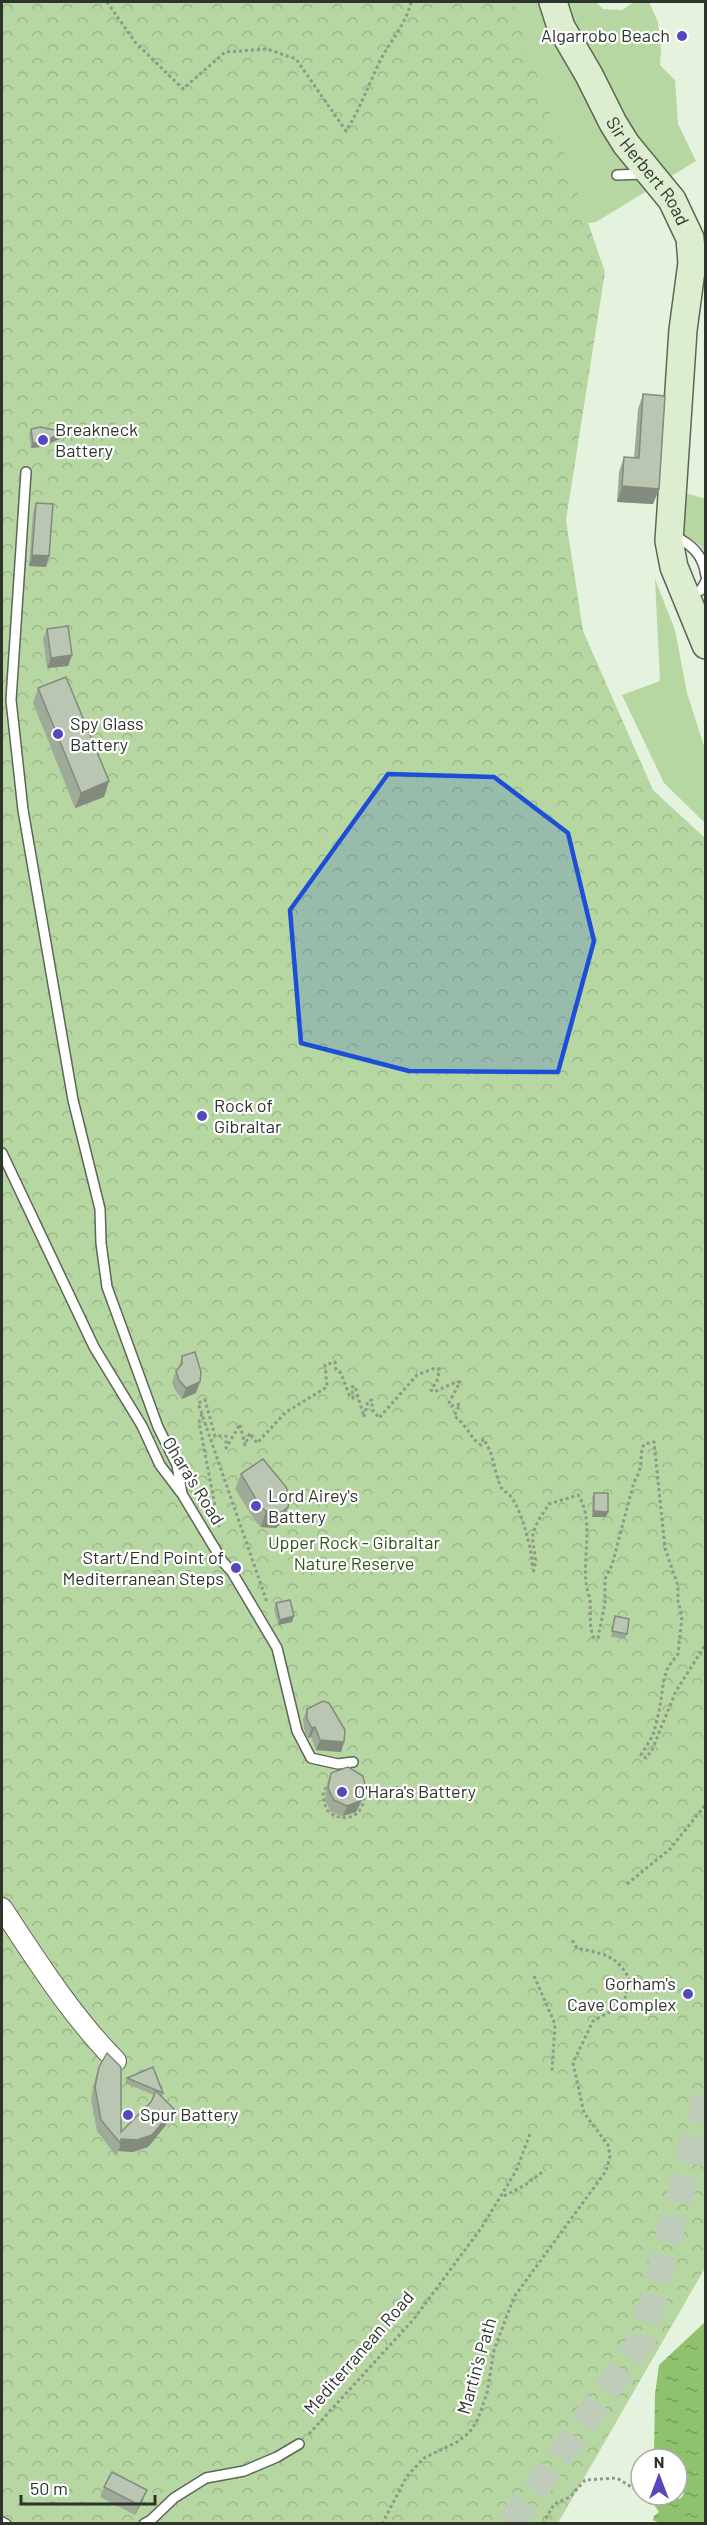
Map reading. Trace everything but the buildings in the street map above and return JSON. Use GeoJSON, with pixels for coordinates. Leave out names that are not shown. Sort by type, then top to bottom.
{"type":"FeatureCollection","features":[{"type":"Feature","properties":{"kind":"main road","name":"Sir Herbert Road"},"geometry":{"type":"LineString","coordinates":[[553,2],[561,27],[626,144],[678,209],[686,226],[692,250],[691,279],[683,330],[669,533],[671,556],[695,589],[705,645]]}},
{"type":"Feature","properties":{"kind":"street"},"geometry":{"type":"LineString","coordinates":[[2,1908],[46,1974],[92,2036],[116,2061]]}},
{"type":"Feature","properties":{"kind":"lane"},"geometry":{"type":"LineString","coordinates":[[617,175],[649,174]]}},
{"type":"Feature","properties":{"kind":"lane"},"geometry":{"type":"LineString","coordinates":[[26,472],[11,700],[23,810],[73,1100],[100,1209],[101,1243],[107,1287],[158,1427],[177,1465],[182,1494]]}},
{"type":"Feature","properties":{"kind":"lane"},"geometry":{"type":"LineString","coordinates":[[669,533],[695,548],[704,565],[705,576]]}},
{"type":"Feature","properties":{"kind":"lane","name":"Ohara's Road"},"geometry":{"type":"LineString","coordinates":[[2,1154],[94,1347],[142,1426],[160,1465],[182,1494],[265,1625],[276,1648],[291,1698],[297,1731],[311,1758],[338,1764],[353,1762]]}},
{"type":"Feature","properties":{"kind":"lane"},"geometry":{"type":"LineString","coordinates":[[144,2523],[151,2520],[174,2498],[206,2478],[244,2470],[277,2457],[299,2444]]}},
{"type":"Feature","properties":{"kind":"lane"},"geometry":{"type":"LineString","coordinates":[[2,2522],[6,2523]]}},
{"type":"Feature","properties":{"kind":"path"},"geometry":{"type":"LineString","coordinates":[[106,2],[135,42],[183,89],[225,52],[267,49],[296,59],[346,131],[356,116],[380,61],[408,15],[411,2]]}},
{"type":"Feature","properties":{"kind":"path"},"geometry":{"type":"LineString","coordinates":[[249,1548],[198,1403],[205,1400],[215,1436],[226,1436],[226,1448],[240,1425],[245,1445],[250,1434],[257,1443],[286,1412],[327,1387],[325,1365],[334,1362],[350,1397],[353,1398],[352,1387],[355,1386],[364,1417],[368,1401],[372,1400],[372,1409],[379,1418],[417,1375],[435,1368],[439,1369],[438,1379],[431,1390],[434,1392],[460,1382],[449,1404],[451,1406],[460,1404],[454,1416],[465,1424],[474,1441],[481,1445],[483,1439],[488,1448],[501,1487],[511,1495],[524,1522],[533,1559],[532,1572],[536,1560],[533,1533],[549,1504],[578,1495],[582,1502],[588,1536],[586,1582],[590,1625],[594,1639],[598,1638],[601,1632],[605,1603],[605,1579],[612,1565],[634,1482],[641,1471],[642,1450],[644,1444],[654,1442],[664,1548],[678,1586],[678,1601],[682,1617],[680,1649],[664,1679],[653,1735],[641,1755],[645,1758],[652,1750],[667,1708],[705,1644]]}},
{"type":"Feature","properties":{"kind":"path"},"geometry":{"type":"LineString","coordinates":[[202,1414],[199,1422],[222,1558]]}},
{"type":"Feature","properties":{"kind":"path"},"geometry":{"type":"LineString","coordinates":[[326,1787],[323,1801],[332,1816],[348,1819],[356,1815],[363,1804],[364,1795],[356,1777],[353,1762]]}},
{"type":"Feature","properties":{"kind":"path"},"geometry":{"type":"LineString","coordinates":[[627,1884],[670,1849],[705,1804]]}},
{"type":"Feature","properties":{"kind":"path","name":"Martin's Path"},"geometry":{"type":"LineString","coordinates":[[382,2523],[407,2476],[424,2458],[457,2442],[469,2433],[478,2419],[487,2393],[494,2350],[513,2297],[606,2171],[610,2156],[608,2145],[584,2113],[573,2064],[592,2021],[624,2004],[629,1978],[620,1963],[595,1952],[577,1948],[572,1940]]}},
{"type":"Feature","properties":{"kind":"path"},"geometry":{"type":"LineString","coordinates":[[534,1976],[555,2024],[552,2072]]}},
{"type":"Feature","properties":{"kind":"path","name":"Mediterranean Road"},"geometry":{"type":"LineString","coordinates":[[299,2444],[336,2407],[413,2320],[502,2197],[516,2171],[531,2131]]}},
{"type":"Feature","properties":{"kind":"path"},"geometry":{"type":"LineString","coordinates":[[502,2197],[525,2185],[545,2170]]}},
{"type":"Feature","properties":{"kind":"path"},"geometry":{"type":"LineString","coordinates":[[543,2523],[554,2504],[570,2497],[585,2480],[617,2478],[629,2486]]}},
{"type":"Feature","properties":{"kind":"highlighted area"},"geometry":{"type":"Polygon","coordinates":[[[388,774],[494,777],[568,833],[594,941],[558,1072],[409,1071],[301,1043],[290,910],[388,774]]]}},
{"type":"Feature","properties":{"kind":"green space","name":"Upper Rock - Gibraltar Nature Reserve"},"geometry":{"type":"Polygon","coordinates":[[[2,2],[512,2],[605,272],[566,520],[583,631],[653,790],[705,838],[705,2268],[558,2523],[2,2524],[2,2]]]}},
{"type":"Feature","properties":{"kind":"green space"},"geometry":{"type":"Polygon","coordinates":[[[185,2],[596,2],[603,9],[622,10],[634,2],[649,2],[658,22],[660,65],[675,80],[678,124],[696,161],[596,222],[389,250],[185,2]]]}},
{"type":"Feature","properties":{"kind":"green space"},"geometry":{"type":"Polygon","coordinates":[[[682,492],[706,499],[705,553],[701,546],[680,532],[682,492]]]}},
{"type":"Feature","properties":{"kind":"green space"},"geometry":{"type":"Polygon","coordinates":[[[655,579],[675,630],[687,693],[705,749],[705,823],[664,783],[622,695],[660,681],[655,579]]]}},
{"type":"Feature","properties":{"kind":"water"},"geometry":{"type":"Polygon","coordinates":[[[705,2322],[705,2523],[660,2523],[653,2520],[659,2512],[656,2507],[689,2507],[689,2447],[654,2447],[655,2394],[659,2365],[705,2322]]]}},
{"type":"Feature","properties":{"kind":"tunnel"},"geometry":{"type":"LineString","coordinates":[[510,2524],[642,2341],[706,2095]]}},
{"type":"Feature","properties":{"kind":"place","name":"Algarrobo Beach"},"geometry":{"type":"Point","coordinates":[682,36]}},
{"type":"Feature","properties":{"kind":"place","name":"Breakneck Battery"},"geometry":{"type":"Point","coordinates":[43,440]}},
{"type":"Feature","properties":{"kind":"place","name":"Spy Glass Battery"},"geometry":{"type":"Point","coordinates":[58,734]}},
{"type":"Feature","properties":{"kind":"place","name":"Rock of Gibraltar"},"geometry":{"type":"Point","coordinates":[202,1116]}},
{"type":"Feature","properties":{"kind":"place","name":"Lord Airey's Battery"},"geometry":{"type":"Point","coordinates":[256,1506]}},
{"type":"Feature","properties":{"kind":"place","name":"Start/End Point of Mediterranean Steps"},"geometry":{"type":"Point","coordinates":[236,1568]}},
{"type":"Feature","properties":{"kind":"place","name":"O'Hara's Battery"},"geometry":{"type":"Point","coordinates":[342,1792]}},
{"type":"Feature","properties":{"kind":"place","name":"Gorham's Cave Complex"},"geometry":{"type":"Point","coordinates":[688,1994]}},
{"type":"Feature","properties":{"kind":"place","name":"Spur Battery"},"geometry":{"type":"Point","coordinates":[128,2115]}}]}
